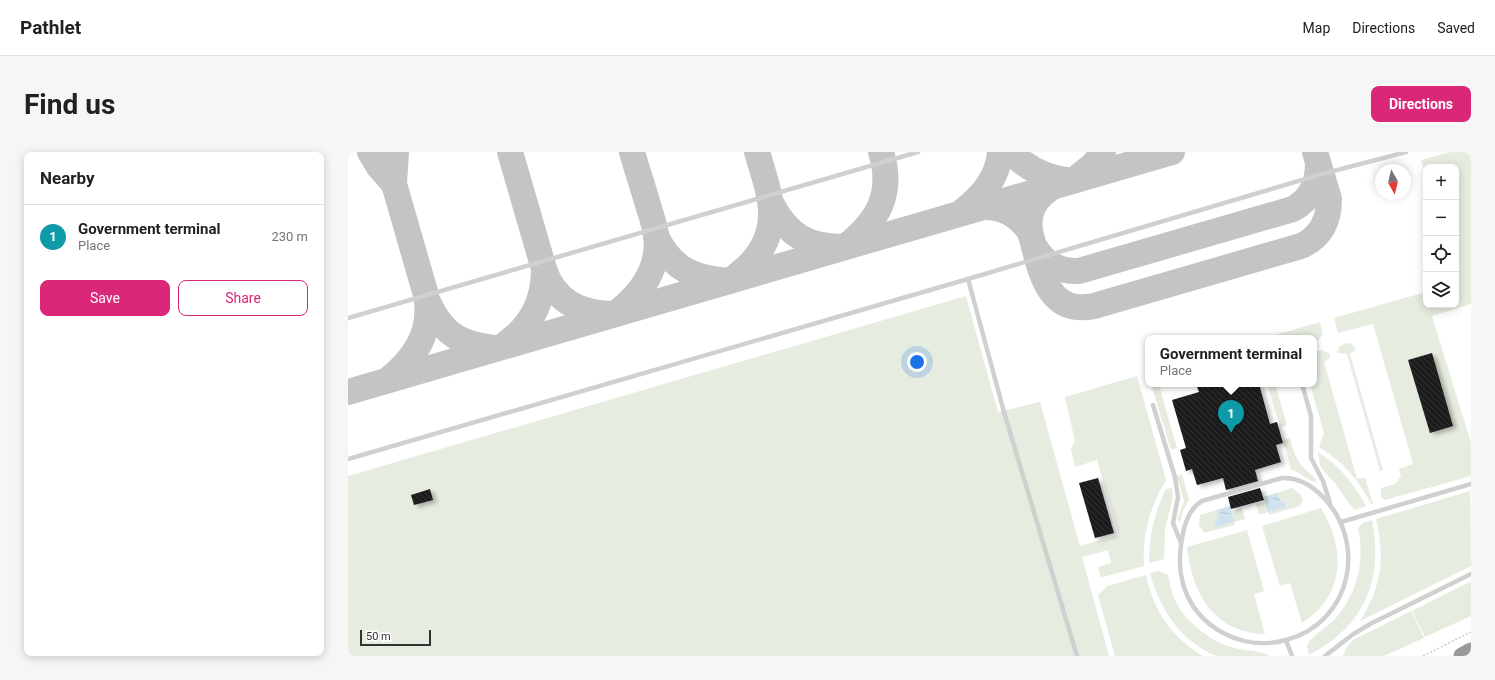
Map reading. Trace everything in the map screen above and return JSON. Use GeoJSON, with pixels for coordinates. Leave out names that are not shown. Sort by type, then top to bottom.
{"type":"FeatureCollection","features":[{"type":"Feature","properties":{"kind":"highway"},"geometry":{"type":"LineString","coordinates":[[1462,656],[1471,651]]}},
{"type":"Feature","properties":{"kind":"lane"},"geometry":{"type":"LineString","coordinates":[[348,318],[918,152]]}},
{"type":"Feature","properties":{"kind":"lane"},"geometry":{"type":"LineString","coordinates":[[348,459],[968,279],[1322,174],[1406,152]]}},
{"type":"Feature","properties":{"kind":"lane"},"geometry":{"type":"LineString","coordinates":[[968,279],[1004,412],[1077,656]]}},
{"type":"Feature","properties":{"kind":"lane"},"geometry":{"type":"LineString","coordinates":[[1303,387],[1310,416],[1311,458],[1323,481],[1331,506]]}},
{"type":"Feature","properties":{"kind":"lane"},"geometry":{"type":"LineString","coordinates":[[1153,405],[1176,477],[1178,497],[1173,523],[1181,544]]}},
{"type":"Feature","properties":{"kind":"lane"},"geometry":{"type":"LineString","coordinates":[[1282,478],[1293,478],[1304,482],[1322,495],[1341,522],[1345,531],[1349,561],[1344,586],[1331,612],[1318,625],[1300,635],[1272,643],[1257,643],[1242,640],[1222,632],[1206,621],[1196,610],[1188,597],[1180,570],[1181,544],[1188,518],[1194,507],[1202,501],[1282,478]]}},
{"type":"Feature","properties":{"kind":"lane"},"geometry":{"type":"LineString","coordinates":[[1341,522],[1471,484]]}},
{"type":"Feature","properties":{"kind":"lane"},"geometry":{"type":"LineString","coordinates":[[1325,656],[1352,635],[1370,624],[1471,574]]}},
{"type":"Feature","properties":{"kind":"lane"},"geometry":{"type":"LineString","coordinates":[[1286,640],[1292,656]]}},
{"type":"Feature","properties":{"kind":"path"},"geometry":{"type":"LineString","coordinates":[[1423,656],[1471,632]]}},
{"type":"Feature","properties":{"kind":"shaded area"},"geometry":{"type":"Polygon","coordinates":[[[1450,152],[1471,152],[1471,304],[1459,308],[1459,164],[1423,164],[1423,167],[1421,160],[1450,152]]]}},
{"type":"Feature","properties":{"kind":"shaded area"},"geometry":{"type":"Polygon","coordinates":[[[1423,293],[1423,308],[1458,308],[1432,316],[1471,443],[1471,476],[1385,500],[1381,497],[1381,489],[1395,484],[1401,476],[1399,469],[1413,464],[1373,324],[1338,333],[1334,318],[1423,293]]]}},
{"type":"Feature","properties":{"kind":"shaded area"},"geometry":{"type":"Polygon","coordinates":[[[966,296],[998,412],[1040,402],[1080,546],[1119,535],[1097,460],[1075,467],[1071,449],[1075,441],[1065,397],[1137,376],[1166,480],[1151,510],[1148,521],[1144,543],[1144,566],[1103,577],[1100,576],[1098,567],[1111,563],[1108,550],[1082,557],[1109,656],[348,656],[348,476],[966,296]]]}},
{"type":"Feature","properties":{"kind":"shaded area"},"geometry":{"type":"Polygon","coordinates":[[[1320,322],[1323,334],[1317,340],[1317,335],[1275,335],[1320,322]]]}},
{"type":"Feature","properties":{"kind":"shaded area"},"geometry":{"type":"Polygon","coordinates":[[[1346,343],[1352,344],[1356,350],[1350,354],[1383,470],[1380,471],[1347,354],[1338,353],[1339,347],[1346,343]]]}},
{"type":"Feature","properties":{"kind":"shaded area"},"geometry":{"type":"Polygon","coordinates":[[[1322,350],[1329,353],[1330,358],[1324,362],[1357,479],[1365,478],[1373,504],[1371,504],[1361,487],[1349,472],[1335,458],[1319,447],[1324,433],[1311,387],[1317,387],[1317,351],[1322,350]]]}},
{"type":"Feature","properties":{"kind":"shaded area"},"geometry":{"type":"Polygon","coordinates":[[[1152,387],[1160,387],[1177,448],[1171,450],[1152,387]]]}},
{"type":"Feature","properties":{"kind":"shaded area"},"geometry":{"type":"Polygon","coordinates":[[[1268,387],[1276,387],[1287,425],[1280,427],[1268,387]]]}},
{"type":"Feature","properties":{"kind":"shaded area"},"geometry":{"type":"Polygon","coordinates":[[[1290,438],[1296,457],[1306,470],[1316,479],[1316,482],[1313,482],[1291,470],[1283,440],[1290,438]]]}},
{"type":"Feature","properties":{"kind":"shaded area"},"geometry":{"type":"Polygon","coordinates":[[[1318,452],[1346,476],[1366,506],[1354,510],[1334,482],[1322,469],[1318,452]]]}},
{"type":"Feature","properties":{"kind":"shaded area"},"geometry":{"type":"Polygon","coordinates":[[[1182,474],[1189,500],[1183,511],[1180,522],[1177,520],[1184,501],[1177,476],[1182,474]]]}},
{"type":"Feature","properties":{"kind":"shaded area"},"geometry":{"type":"Polygon","coordinates":[[[1172,488],[1173,497],[1165,529],[1164,559],[1149,563],[1151,534],[1155,516],[1166,489],[1172,488]]]}},
{"type":"Feature","properties":{"kind":"shaded area"},"geometry":{"type":"Polygon","coordinates":[[[1292,488],[1300,494],[1303,499],[1300,506],[1269,515],[1268,512],[1259,515],[1256,504],[1265,502],[1264,497],[1292,488]]]}},
{"type":"Feature","properties":{"kind":"shaded area"},"geometry":{"type":"Polygon","coordinates":[[[1470,491],[1471,566],[1360,621],[1373,596],[1380,572],[1381,559],[1379,533],[1376,519],[1470,491]]]}},
{"type":"Feature","properties":{"kind":"shaded area"},"geometry":{"type":"Polygon","coordinates":[[[1230,506],[1231,511],[1242,508],[1245,519],[1234,522],[1235,525],[1204,533],[1199,525],[1200,515],[1230,506]]]}},
{"type":"Feature","properties":{"kind":"shaded area"},"geometry":{"type":"Polygon","coordinates":[[[1321,508],[1335,539],[1337,571],[1334,586],[1327,599],[1316,612],[1302,623],[1290,583],[1280,586],[1262,526],[1321,508]]]}},
{"type":"Feature","properties":{"kind":"shaded area"},"geometry":{"type":"Polygon","coordinates":[[[1372,520],[1375,542],[1375,562],[1372,582],[1366,600],[1344,631],[1328,644],[1309,655],[1307,646],[1309,643],[1315,635],[1336,618],[1350,598],[1358,576],[1360,564],[1361,552],[1358,528],[1363,523],[1372,520]]]}},
{"type":"Feature","properties":{"kind":"shaded area"},"geometry":{"type":"Polygon","coordinates":[[[1247,530],[1264,591],[1254,594],[1265,634],[1247,632],[1232,626],[1219,618],[1209,607],[1200,594],[1194,580],[1187,547],[1247,530]]]}},
{"type":"Feature","properties":{"kind":"shaded area"},"geometry":{"type":"Polygon","coordinates":[[[1158,571],[1168,575],[1172,594],[1177,604],[1187,618],[1201,631],[1209,637],[1234,648],[1270,656],[1217,656],[1207,652],[1191,641],[1182,633],[1168,615],[1157,595],[1150,573],[1158,571]]]}},
{"type":"Feature","properties":{"kind":"shaded area"},"geometry":{"type":"Polygon","coordinates":[[[1146,575],[1149,588],[1159,611],[1173,632],[1192,649],[1203,656],[1115,656],[1098,595],[1107,586],[1146,575]]]}},
{"type":"Feature","properties":{"kind":"shaded area"},"geometry":{"type":"Polygon","coordinates":[[[1471,581],[1471,616],[1425,637],[1412,611],[1471,581]]]}},
{"type":"Feature","properties":{"kind":"shaded area"},"geometry":{"type":"Polygon","coordinates":[[[1411,611],[1424,638],[1384,656],[1343,656],[1346,648],[1353,640],[1411,611]]]}},
{"type":"Feature","properties":{"kind":"water"},"geometry":{"type":"Polygon","coordinates":[[[1277,493],[1281,502],[1284,501],[1286,507],[1268,512],[1264,497],[1277,493]]]}},
{"type":"Feature","properties":{"kind":"water"},"geometry":{"type":"Polygon","coordinates":[[[1230,506],[1234,522],[1216,527],[1215,521],[1218,520],[1217,510],[1230,506]]]}},
{"type":"Feature","properties":{"kind":"building"},"geometry":{"type":"Polygon","coordinates":[[[1432,353],[1453,426],[1430,433],[1408,360],[1432,353]]]}},
{"type":"Feature","properties":{"kind":"building"},"geometry":{"type":"Polygon","coordinates":[[[1197,387],[1260,387],[1270,424],[1277,422],[1283,443],[1276,445],[1281,462],[1255,470],[1258,481],[1226,490],[1223,478],[1197,485],[1192,469],[1186,471],[1180,450],[1186,448],[1172,400],[1199,392],[1197,387]]]}},
{"type":"Feature","properties":{"kind":"building"},"geometry":{"type":"Polygon","coordinates":[[[1098,478],[1114,533],[1095,538],[1079,483],[1098,478]]]}},
{"type":"Feature","properties":{"kind":"building"},"geometry":{"type":"Polygon","coordinates":[[[1260,488],[1264,500],[1231,509],[1228,497],[1260,488]]]}},
{"type":"Feature","properties":{"kind":"building"},"geometry":{"type":"Polygon","coordinates":[[[430,489],[433,500],[414,505],[411,495],[430,489]]]}},
{"type":"Feature","properties":{"kind":"taxiway"},"geometry":{"type":"LineString","coordinates":[[370,152],[379,167],[394,184]]}},
{"type":"Feature","properties":{"kind":"taxiway"},"geometry":{"type":"LineString","coordinates":[[390,378],[415,352],[425,331],[428,308],[426,295],[394,184],[396,152]]}},
{"type":"Feature","properties":{"kind":"taxiway"},"geometry":{"type":"LineString","coordinates":[[428,302],[438,319],[449,332],[463,341],[491,348],[498,348],[502,346],[521,331],[537,307],[544,279],[544,269],[510,152]]}},
{"type":"Feature","properties":{"kind":"taxiway"},"geometry":{"type":"LineString","coordinates":[[544,269],[555,290],[562,298],[571,304],[591,312],[615,314],[633,298],[647,280],[655,258],[657,246],[656,234],[632,152]]}},
{"type":"Feature","properties":{"kind":"taxiway"},"geometry":{"type":"LineString","coordinates":[[656,236],[669,257],[677,264],[695,275],[717,280],[730,281],[744,270],[761,250],[768,236],[771,223],[769,196],[757,152]]}},
{"type":"Feature","properties":{"kind":"taxiway"},"geometry":{"type":"LineString","coordinates":[[771,203],[785,224],[800,237],[820,245],[845,247],[866,227],[880,206],[886,181],[885,167],[881,152]]}},
{"type":"Feature","properties":{"kind":"taxiway"},"geometry":{"type":"LineString","coordinates":[[963,211],[977,199],[988,186],[996,170],[1000,152]]}},
{"type":"Feature","properties":{"kind":"taxiway"},"geometry":{"type":"LineString","coordinates":[[1011,152],[1032,169],[1047,176],[1073,181],[1093,165],[1103,152]]}},
{"type":"Feature","properties":{"kind":"taxiway"},"geometry":{"type":"LineString","coordinates":[[348,392],[1172,152]]}},
{"type":"Feature","properties":{"kind":"taxiway"},"geometry":{"type":"LineString","coordinates":[[1030,232],[1037,259],[1047,286],[1055,296],[1065,303],[1078,307],[1094,306],[1301,246],[1314,238],[1319,233],[1325,221],[1329,207],[1329,199],[1315,152]]}},
{"type":"Feature","properties":{"kind":"taxiway"},"geometry":{"type":"LineString","coordinates":[[1035,247],[1043,258],[1053,266],[1065,270],[1079,271],[1293,209],[1309,196],[1317,178],[1318,163]]}},
{"type":"Feature","properties":{"kind":"taxiway"},"geometry":{"type":"LineString","coordinates":[[982,207],[997,208],[1015,216],[1030,232],[1029,224],[1034,205],[1042,195],[1054,186]]}},
{"type":"Feature","properties":{"kind":"place","name":"Government terminal"},"geometry":{"type":"Point","coordinates":[1231,433]}}]}
